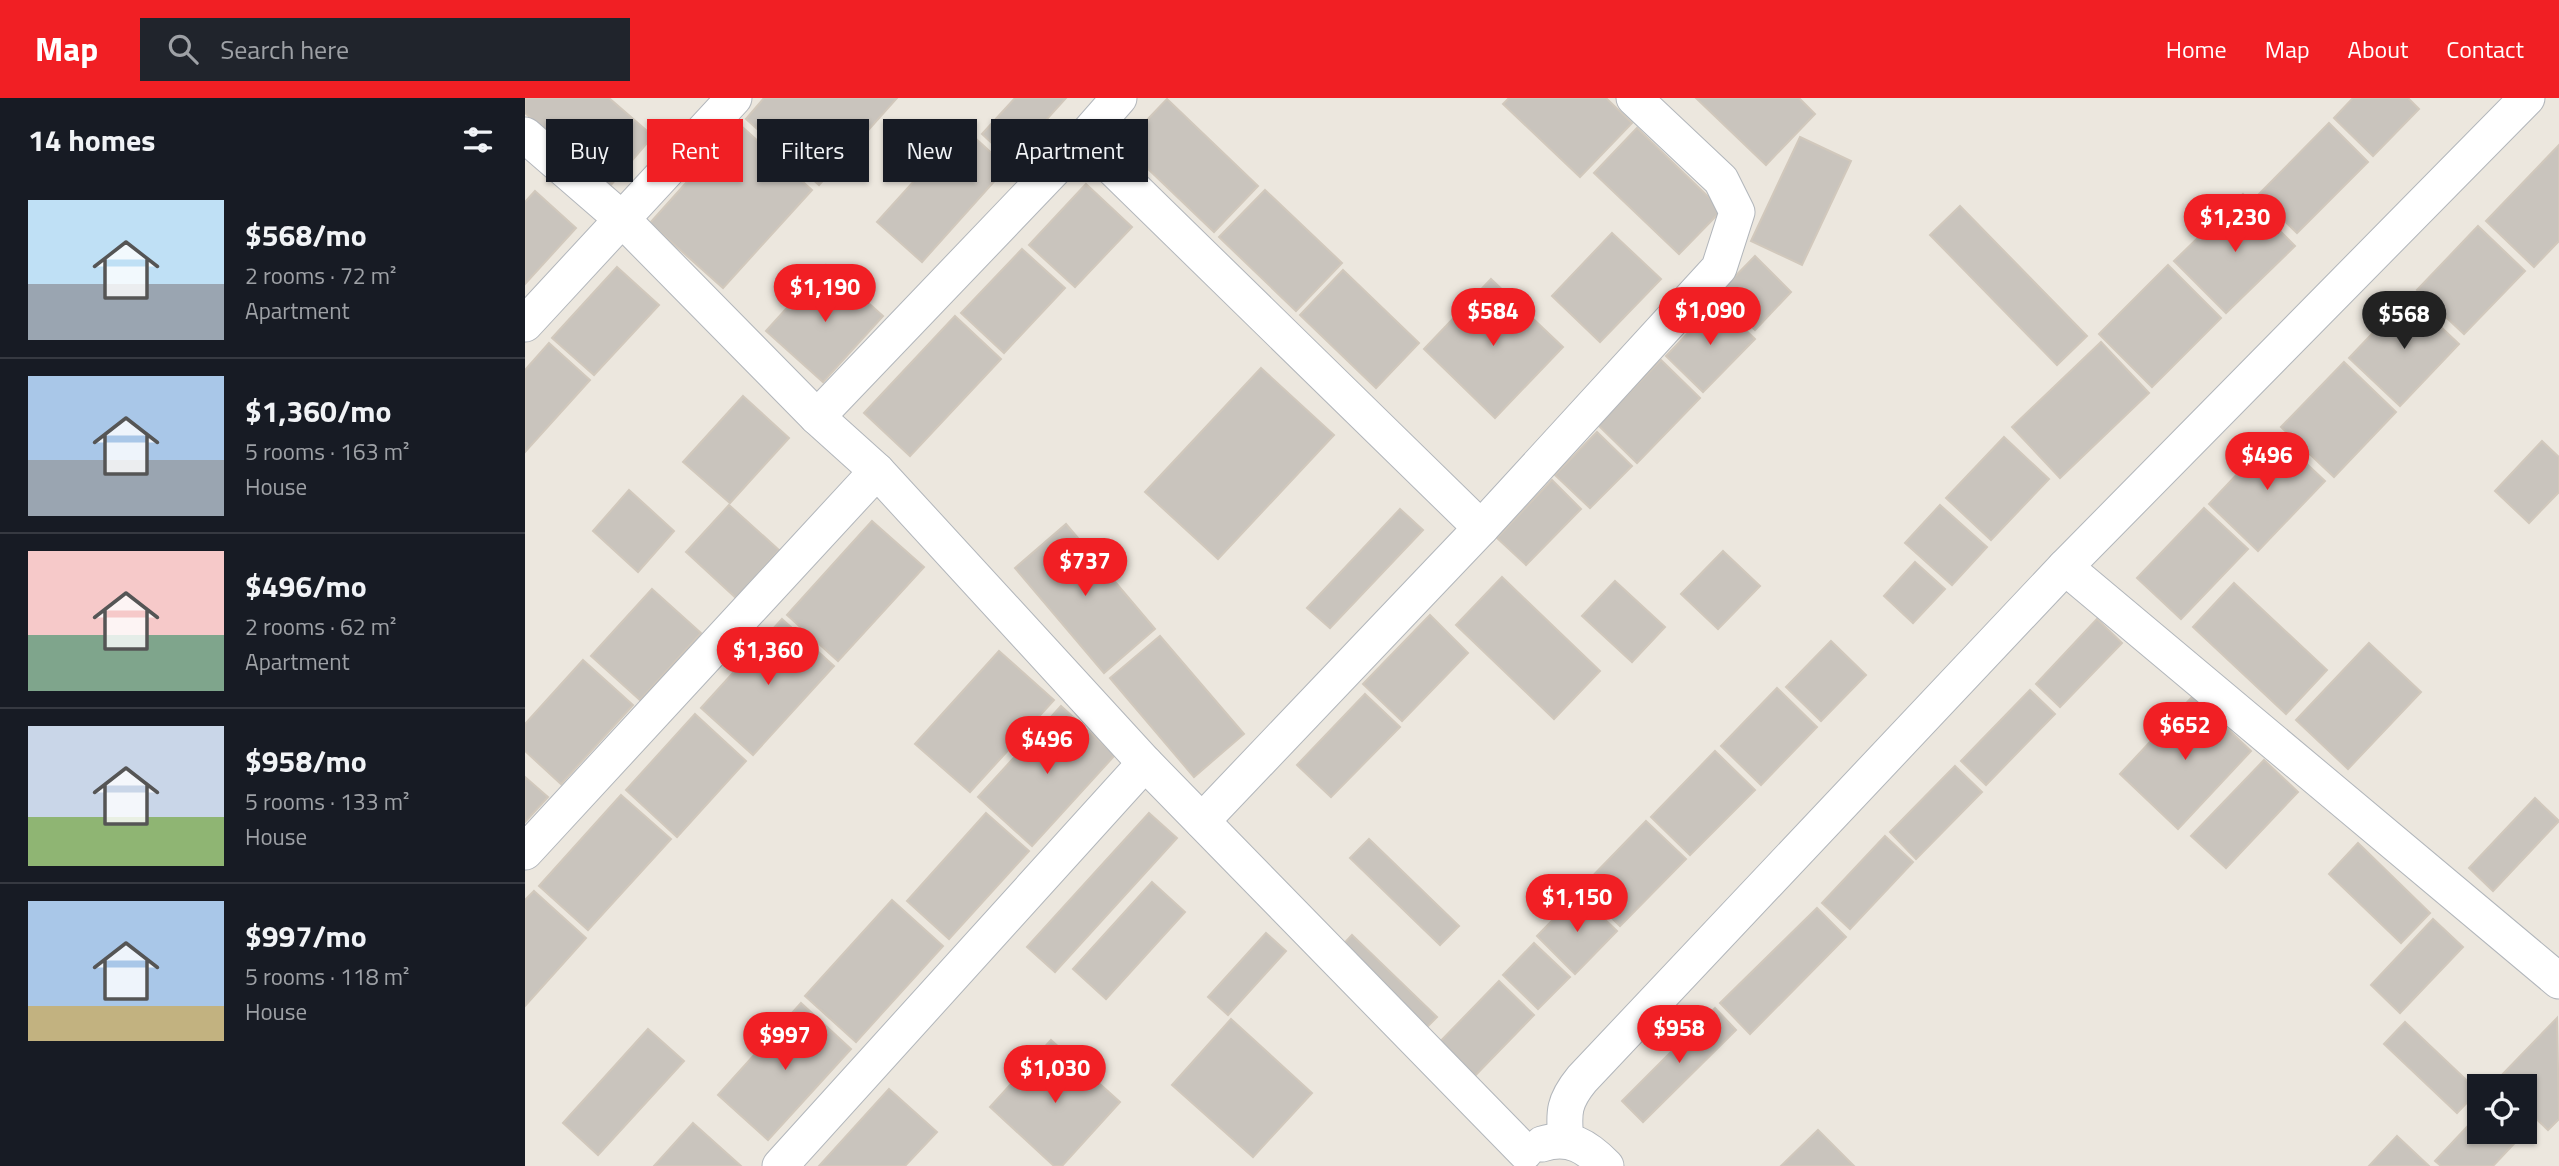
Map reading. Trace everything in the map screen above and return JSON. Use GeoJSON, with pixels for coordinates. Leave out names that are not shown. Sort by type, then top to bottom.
{"type":"FeatureCollection","features":[{"type":"Feature","properties":{"kind":"street"},"geometry":{"type":"LineString","coordinates":[[525,324],[734,98]]}},
{"type":"Feature","properties":{"kind":"street"},"geometry":{"type":"LineString","coordinates":[[1101,119],[1119,98]]}},
{"type":"Feature","properties":{"kind":"street"},"geometry":{"type":"LineString","coordinates":[[1202,821],[1481,528],[1719,268],[1737,212],[1721,180],[1634,98]]}},
{"type":"Feature","properties":{"kind":"street"},"geometry":{"type":"LineString","coordinates":[[1566,1140],[1564,1118],[1568,1096],[1581,1079],[2065,567],[2527,98]]}},
{"type":"Feature","properties":{"kind":"street"},"geometry":{"type":"LineString","coordinates":[[525,135],[623,220],[817,417],[877,471],[1145,763],[1517,1159],[1545,1143],[1566,1140],[1589,1149],[1606,1166]]}},
{"type":"Feature","properties":{"kind":"street"},"geometry":{"type":"LineString","coordinates":[[817,417],[1042,182]]}},
{"type":"Feature","properties":{"kind":"street"},"geometry":{"type":"LineString","coordinates":[[1127,182],[1481,528]]}},
{"type":"Feature","properties":{"kind":"street"},"geometry":{"type":"LineString","coordinates":[[525,852],[877,471]]}},
{"type":"Feature","properties":{"kind":"street"},"geometry":{"type":"LineString","coordinates":[[2065,567],[2559,981]]}},
{"type":"Feature","properties":{"kind":"street"},"geometry":{"type":"LineString","coordinates":[[780,1166],[1145,763]]}},
{"type":"Feature","properties":{"kind":"building"},"geometry":{"type":"Polygon","coordinates":[[[525,98],[609,98],[647,131],[647,143],[633,159],[633,119],[546,119],[546,131],[525,113],[525,98]]]}},
{"type":"Feature","properties":{"kind":"building"},"geometry":{"type":"Polygon","coordinates":[[[764,98],[897,98],[869,129],[869,119],[757,119],[757,129],[746,119],[764,98]]]}},
{"type":"Feature","properties":{"kind":"building"},"geometry":{"type":"Polygon","coordinates":[[[1015,98],[1066,98],[1047,119],[996,119],[1015,98]]]}},
{"type":"Feature","properties":{"kind":"building"},"geometry":{"type":"Polygon","coordinates":[[[1509,98],[1606,98],[1632,123],[1580,177],[1503,104],[1509,98]]]}},
{"type":"Feature","properties":{"kind":"building"},"geometry":{"type":"Polygon","coordinates":[[[1696,98],[1799,98],[1815,114],[1766,165],[1696,98]]]}},
{"type":"Feature","properties":{"kind":"building"},"geometry":{"type":"Polygon","coordinates":[[[2353,98],[2408,98],[2419,109],[2373,156],[2334,118],[2353,98]]]}},
{"type":"Feature","properties":{"kind":"building"},"geometry":{"type":"Polygon","coordinates":[[[1167,99],[1258,186],[1214,232],[1148,169],[1148,119],[1167,99]]]}},
{"type":"Feature","properties":{"kind":"building"},"geometry":{"type":"Polygon","coordinates":[[[2329,123],[2368,162],[2297,233],[2258,195],[2329,123]]]}},
{"type":"Feature","properties":{"kind":"building"},"geometry":{"type":"Polygon","coordinates":[[[991,124],[991,142],[982,134],[991,124]]]}},
{"type":"Feature","properties":{"kind":"building"},"geometry":{"type":"Polygon","coordinates":[[[743,128],[757,140],[757,182],[803,182],[812,190],[723,288],[650,223],[687,182],[743,182],[743,128]]]}},
{"type":"Feature","properties":{"kind":"building"},"geometry":{"type":"Polygon","coordinates":[[[1637,128],[1722,210],[1679,254],[1594,173],[1637,128]]]}},
{"type":"Feature","properties":{"kind":"building"},"geometry":{"type":"Polygon","coordinates":[[[1800,137],[1851,161],[1802,265],[1751,241],[1800,137]]]}},
{"type":"Feature","properties":{"kind":"building"},"geometry":{"type":"Polygon","coordinates":[[[977,140],[991,152],[991,182],[994,182],[922,262],[877,222],[913,182],[977,182],[977,140]]]}},
{"type":"Feature","properties":{"kind":"building"},"geometry":{"type":"Polygon","coordinates":[[[2559,145],[2559,241],[2534,267],[2486,221],[2559,145]]]}},
{"type":"Feature","properties":{"kind":"building"},"geometry":{"type":"Polygon","coordinates":[[[1086,184],[1132,227],[1075,287],[1029,245],[1086,184]]]}},
{"type":"Feature","properties":{"kind":"building"},"geometry":{"type":"Polygon","coordinates":[[[1265,190],[1342,263],[1296,311],[1219,237],[1265,190]]]}},
{"type":"Feature","properties":{"kind":"building"},"geometry":{"type":"Polygon","coordinates":[[[535,191],[576,228],[525,284],[525,202],[535,191]]]}},
{"type":"Feature","properties":{"kind":"building"},"geometry":{"type":"Polygon","coordinates":[[[2243,194],[2295,246],[2226,313],[2174,261],[2243,194]]]}},
{"type":"Feature","properties":{"kind":"building"},"geometry":{"type":"Polygon","coordinates":[[[1960,206],[2087,336],[2057,365],[1930,235],[1960,206]]]}},
{"type":"Feature","properties":{"kind":"building"},"geometry":{"type":"Polygon","coordinates":[[[2478,226],[2525,271],[2464,334],[2417,290],[2478,226]]]}},
{"type":"Feature","properties":{"kind":"building"},"geometry":{"type":"Polygon","coordinates":[[[1612,233],[1661,279],[1600,342],[1552,296],[1612,233]]]}},
{"type":"Feature","properties":{"kind":"building"},"geometry":{"type":"Polygon","coordinates":[[[1022,249],[1065,288],[1004,353],[961,313],[1022,249]]]}},
{"type":"Feature","properties":{"kind":"building"},"geometry":{"type":"Polygon","coordinates":[[[1755,256],[1791,292],[1755,330],[1718,294],[1755,256]]]}},
{"type":"Feature","properties":{"kind":"building"},"geometry":{"type":"Polygon","coordinates":[[[826,265],[883,316],[823,382],[766,331],[826,265]]]}},
{"type":"Feature","properties":{"kind":"building"},"geometry":{"type":"Polygon","coordinates":[[[2168,265],[2221,318],[2152,387],[2099,334],[2168,265]]]}},
{"type":"Feature","properties":{"kind":"building"},"geometry":{"type":"Polygon","coordinates":[[[617,267],[659,305],[594,375],[552,338],[617,267]]]}},
{"type":"Feature","properties":{"kind":"building"},"geometry":{"type":"Polygon","coordinates":[[[1343,270],[1419,343],[1376,388],[1300,315],[1343,270]]]}},
{"type":"Feature","properties":{"kind":"building"},"geometry":{"type":"Polygon","coordinates":[[[1491,279],[1563,347],[1495,418],[1424,349],[1491,279]]]}},
{"type":"Feature","properties":{"kind":"building"},"geometry":{"type":"Polygon","coordinates":[[[2408,296],[2459,344],[2400,406],[2349,358],[2408,296]]]}},
{"type":"Feature","properties":{"kind":"building"},"geometry":{"type":"Polygon","coordinates":[[[1717,303],[1755,339],[1703,392],[1666,356],[1717,303]]]}},
{"type":"Feature","properties":{"kind":"building"},"geometry":{"type":"Polygon","coordinates":[[[955,316],[1001,359],[910,456],[864,413],[955,316]]]}},
{"type":"Feature","properties":{"kind":"building"},"geometry":{"type":"Polygon","coordinates":[[[2101,342],[2149,393],[2060,478],[2012,427],[2101,342]]]}},
{"type":"Feature","properties":{"kind":"building"},"geometry":{"type":"Polygon","coordinates":[[[549,343],[590,380],[525,452],[525,370],[549,343]]]}},
{"type":"Feature","properties":{"kind":"building"},"geometry":{"type":"Polygon","coordinates":[[[1661,360],[1700,398],[1637,463],[1598,425],[1661,360]]]}},
{"type":"Feature","properties":{"kind":"building"},"geometry":{"type":"Polygon","coordinates":[[[2344,362],[2396,412],[2334,477],[2281,427],[2344,362]]]}},
{"type":"Feature","properties":{"kind":"building"},"geometry":{"type":"Polygon","coordinates":[[[1261,368],[1334,435],[1218,559],[1145,492],[1261,368]]]}},
{"type":"Feature","properties":{"kind":"building"},"geometry":{"type":"Polygon","coordinates":[[[743,396],[789,438],[730,503],[683,462],[743,396]]]}},
{"type":"Feature","properties":{"kind":"building"},"geometry":{"type":"Polygon","coordinates":[[[1597,432],[1632,466],[1590,508],[1555,475],[1597,432]]]}},
{"type":"Feature","properties":{"kind":"building"},"geometry":{"type":"Polygon","coordinates":[[[2275,434],[2325,481],[2258,551],[2209,504],[2275,434]]]}},
{"type":"Feature","properties":{"kind":"building"},"geometry":{"type":"Polygon","coordinates":[[[2004,437],[2049,479],[1991,540],[1946,498],[2004,437]]]}},
{"type":"Feature","properties":{"kind":"building"},"geometry":{"type":"Polygon","coordinates":[[[2542,441],[2559,457],[2559,492],[2529,523],[2495,491],[2542,441]]]}},
{"type":"Feature","properties":{"kind":"building"},"geometry":{"type":"Polygon","coordinates":[[[1552,480],[1581,509],[1526,565],[1497,538],[1552,480]]]}},
{"type":"Feature","properties":{"kind":"building"},"geometry":{"type":"Polygon","coordinates":[[[629,490],[674,531],[638,572],[593,531],[629,490]]]}},
{"type":"Feature","properties":{"kind":"building"},"geometry":{"type":"Polygon","coordinates":[[[729,505],[779,550],[736,598],[686,552],[729,505]]]}},
{"type":"Feature","properties":{"kind":"building"},"geometry":{"type":"Polygon","coordinates":[[[1940,505],[1987,547],[1952,585],[1905,543],[1940,505]]]}},
{"type":"Feature","properties":{"kind":"building"},"geometry":{"type":"Polygon","coordinates":[[[2204,508],[2248,549],[2181,619],[2137,578],[2204,508]]]}},
{"type":"Feature","properties":{"kind":"building"},"geometry":{"type":"Polygon","coordinates":[[[1400,509],[1423,530],[1330,628],[1307,608],[1400,509]]]}},
{"type":"Feature","properties":{"kind":"building"},"geometry":{"type":"Polygon","coordinates":[[[872,521],[924,567],[838,661],[787,615],[872,521]]]}},
{"type":"Feature","properties":{"kind":"building"},"geometry":{"type":"Polygon","coordinates":[[[1066,524],[1155,629],[1104,673],[1015,568],[1066,524]]]}},
{"type":"Feature","properties":{"kind":"building"},"geometry":{"type":"Polygon","coordinates":[[[1723,551],[1760,586],[1718,629],[1681,594],[1723,551]]]}},
{"type":"Feature","properties":{"kind":"building"},"geometry":{"type":"Polygon","coordinates":[[[1915,562],[1945,589],[1913,623],[1884,596],[1915,562]]]}},
{"type":"Feature","properties":{"kind":"building"},"geometry":{"type":"Polygon","coordinates":[[[1502,577],[1600,671],[1554,719],[1456,625],[1502,577]]]}},
{"type":"Feature","properties":{"kind":"building"},"geometry":{"type":"Polygon","coordinates":[[[1615,581],[1665,627],[1632,662],[1582,616],[1615,581]]]}},
{"type":"Feature","properties":{"kind":"building"},"geometry":{"type":"Polygon","coordinates":[[[2234,583],[2327,670],[2286,714],[2193,627],[2234,583]]]}},
{"type":"Feature","properties":{"kind":"building"},"geometry":{"type":"Polygon","coordinates":[[[652,589],[701,633],[640,700],[591,656],[652,589]]]}},
{"type":"Feature","properties":{"kind":"building"},"geometry":{"type":"Polygon","coordinates":[[[1430,615],[1468,653],[1402,721],[1363,684],[1430,615]]]}},
{"type":"Feature","properties":{"kind":"building"},"geometry":{"type":"Polygon","coordinates":[[[782,619],[834,666],[753,755],[701,708],[782,619]]]}},
{"type":"Feature","properties":{"kind":"building"},"geometry":{"type":"Polygon","coordinates":[[[2097,619],[2122,643],[2060,707],[2036,684],[2097,619]]]}},
{"type":"Feature","properties":{"kind":"building"},"geometry":{"type":"Polygon","coordinates":[[[1160,636],[1244,734],[1194,777],[1110,678],[1160,636]]]}},
{"type":"Feature","properties":{"kind":"building"},"geometry":{"type":"Polygon","coordinates":[[[1831,641],[1866,675],[1821,721],[1786,687],[1831,641]]]}},
{"type":"Feature","properties":{"kind":"building"},"geometry":{"type":"Polygon","coordinates":[[[2369,643],[2421,692],[2348,769],[2296,720],[2369,643]]]}},
{"type":"Feature","properties":{"kind":"building"},"geometry":{"type":"Polygon","coordinates":[[[999,651],[1054,700],[970,792],[915,744],[999,651]]]}},
{"type":"Feature","properties":{"kind":"building"},"geometry":{"type":"Polygon","coordinates":[[[583,660],[633,705],[561,784],[525,751],[525,724],[583,660]]]}},
{"type":"Feature","properties":{"kind":"building"},"geometry":{"type":"Polygon","coordinates":[[[1777,688],[1817,727],[1761,785],[1721,746],[1777,688]]]}},
{"type":"Feature","properties":{"kind":"building"},"geometry":{"type":"Polygon","coordinates":[[[2030,690],[2055,714],[1986,785],[1961,761],[2030,690]]]}},
{"type":"Feature","properties":{"kind":"building"},"geometry":{"type":"Polygon","coordinates":[[[1365,694],[1400,727],[1331,797],[1297,765],[1365,694]]]}},
{"type":"Feature","properties":{"kind":"building"},"geometry":{"type":"Polygon","coordinates":[[[2193,696],[2251,751],[2178,829],[2120,774],[2193,696]]]}},
{"type":"Feature","properties":{"kind":"building"},"geometry":{"type":"Polygon","coordinates":[[[1061,706],[1115,755],[1032,846],[978,797],[1061,706]]]}},
{"type":"Feature","properties":{"kind":"building"},"geometry":{"type":"Polygon","coordinates":[[[695,714],[746,761],[677,837],[626,790],[695,714]]]}},
{"type":"Feature","properties":{"kind":"building"},"geometry":{"type":"Polygon","coordinates":[[[1715,751],[1755,790],[1690,855],[1651,817],[1715,751]]]}},
{"type":"Feature","properties":{"kind":"building"},"geometry":{"type":"Polygon","coordinates":[[[2264,760],[2298,792],[2226,868],[2191,836],[2264,760]]]}},
{"type":"Feature","properties":{"kind":"building"},"geometry":{"type":"Polygon","coordinates":[[[1955,766],[1982,792],[1916,859],[1890,832],[1955,766]]]}},
{"type":"Feature","properties":{"kind":"building"},"geometry":{"type":"Polygon","coordinates":[[[525,777],[548,797],[525,822],[525,777]]]}},
{"type":"Feature","properties":{"kind":"building"},"geometry":{"type":"Polygon","coordinates":[[[621,795],[671,839],[588,930],[539,886],[621,795]]]}},
{"type":"Feature","properties":{"kind":"building"},"geometry":{"type":"Polygon","coordinates":[[[2535,798],[2559,821],[2493,891],[2469,868],[2535,798]]]}},
{"type":"Feature","properties":{"kind":"building"},"geometry":{"type":"Polygon","coordinates":[[[986,813],[1029,851],[949,939],[907,901],[986,813]]]}},
{"type":"Feature","properties":{"kind":"building"},"geometry":{"type":"Polygon","coordinates":[[[1149,813],[1177,838],[1055,972],[1027,947],[1149,813]]]}},
{"type":"Feature","properties":{"kind":"building"},"geometry":{"type":"Polygon","coordinates":[[[1646,821],[1686,859],[1620,926],[1581,888],[1646,821]]]}},
{"type":"Feature","properties":{"kind":"building"},"geometry":{"type":"Polygon","coordinates":[[[1885,836],[1913,862],[1850,929],[1822,903],[1885,836]]]}},
{"type":"Feature","properties":{"kind":"building"},"geometry":{"type":"Polygon","coordinates":[[[1369,839],[1459,926],[1440,945],[1350,858],[1369,839]]]}},
{"type":"Feature","properties":{"kind":"building"},"geometry":{"type":"Polygon","coordinates":[[[2358,843],[2430,913],[2401,943],[2329,874],[2358,843]]]}},
{"type":"Feature","properties":{"kind":"building"},"geometry":{"type":"Polygon","coordinates":[[[1152,882],[1185,912],[1106,999],[1073,969],[1152,882]]]}},
{"type":"Feature","properties":{"kind":"building"},"geometry":{"type":"Polygon","coordinates":[[[534,891],[586,938],[525,1006],[525,900],[534,891]]]}},
{"type":"Feature","properties":{"kind":"building"},"geometry":{"type":"Polygon","coordinates":[[[1578,894],[1617,931],[1575,974],[1537,936],[1578,894]]]}},
{"type":"Feature","properties":{"kind":"building"},"geometry":{"type":"Polygon","coordinates":[[[892,900],[943,946],[856,1042],[805,996],[892,900]]]}},
{"type":"Feature","properties":{"kind":"building"},"geometry":{"type":"Polygon","coordinates":[[[1817,908],[1846,937],[1750,1034],[1720,1003],[1817,908]]]}},
{"type":"Feature","properties":{"kind":"building"},"geometry":{"type":"Polygon","coordinates":[[[2433,919],[2463,947],[2400,1013],[2371,985],[2433,919]]]}},
{"type":"Feature","properties":{"kind":"building"},"geometry":{"type":"Polygon","coordinates":[[[1266,933],[1286,951],[1228,1015],[1208,997],[1266,933]]]}},
{"type":"Feature","properties":{"kind":"building"},"geometry":{"type":"Polygon","coordinates":[[[1352,935],[1437,1017],[1421,1033],[1337,951],[1352,935]]]}},
{"type":"Feature","properties":{"kind":"building"},"geometry":{"type":"Polygon","coordinates":[[[1534,943],[1570,977],[1538,1009],[1503,975],[1534,943]]]}},
{"type":"Feature","properties":{"kind":"building"},"geometry":{"type":"Polygon","coordinates":[[[1499,981],[1534,1015],[1465,1086],[1430,1052],[1499,981]]]}},
{"type":"Feature","properties":{"kind":"building"},"geometry":{"type":"Polygon","coordinates":[[[801,1003],[851,1049],[768,1140],[718,1095],[801,1003]]]}},
{"type":"Feature","properties":{"kind":"building"},"geometry":{"type":"Polygon","coordinates":[[[1715,1008],[1736,1030],[1643,1122],[1622,1101],[1715,1008]]]}},
{"type":"Feature","properties":{"kind":"building"},"geometry":{"type":"Polygon","coordinates":[[[2557,1018],[2559,1119],[2548,1130],[2537,1119],[2537,1074],[2503,1074],[2557,1018]]]}},
{"type":"Feature","properties":{"kind":"building"},"geometry":{"type":"Polygon","coordinates":[[[1231,1019],[1312,1093],[1253,1157],[1172,1085],[1231,1019]]]}},
{"type":"Feature","properties":{"kind":"building"},"geometry":{"type":"Polygon","coordinates":[[[2405,1022],[2467,1081],[2467,1103],[2457,1113],[2384,1044],[2405,1022]]]}},
{"type":"Feature","properties":{"kind":"building"},"geometry":{"type":"Polygon","coordinates":[[[648,1029],[684,1061],[598,1155],[563,1123],[648,1029]]]}},
{"type":"Feature","properties":{"kind":"building"},"geometry":{"type":"Polygon","coordinates":[[[1051,1040],[1120,1102],[1062,1166],[1054,1166],[990,1107],[1051,1040]]]}},
{"type":"Feature","properties":{"kind":"building"},"geometry":{"type":"Polygon","coordinates":[[[889,1089],[937,1132],[905,1166],[819,1166],[889,1089]]]}},
{"type":"Feature","properties":{"kind":"building"},"geometry":{"type":"Polygon","coordinates":[[[693,1123],[741,1166],[654,1166],[693,1123]]]}},
{"type":"Feature","properties":{"kind":"building"},"geometry":{"type":"Polygon","coordinates":[[[2467,1127],[2467,1144],[2514,1144],[2493,1166],[2441,1166],[2435,1161],[2467,1127]]]}},
{"type":"Feature","properties":{"kind":"building"},"geometry":{"type":"Polygon","coordinates":[[[1818,1130],[1854,1166],[1781,1166],[1818,1130]]]}},
{"type":"Feature","properties":{"kind":"building"},"geometry":{"type":"Polygon","coordinates":[[[2397,1136],[2429,1166],[2369,1166],[2397,1136]]]}}]}
